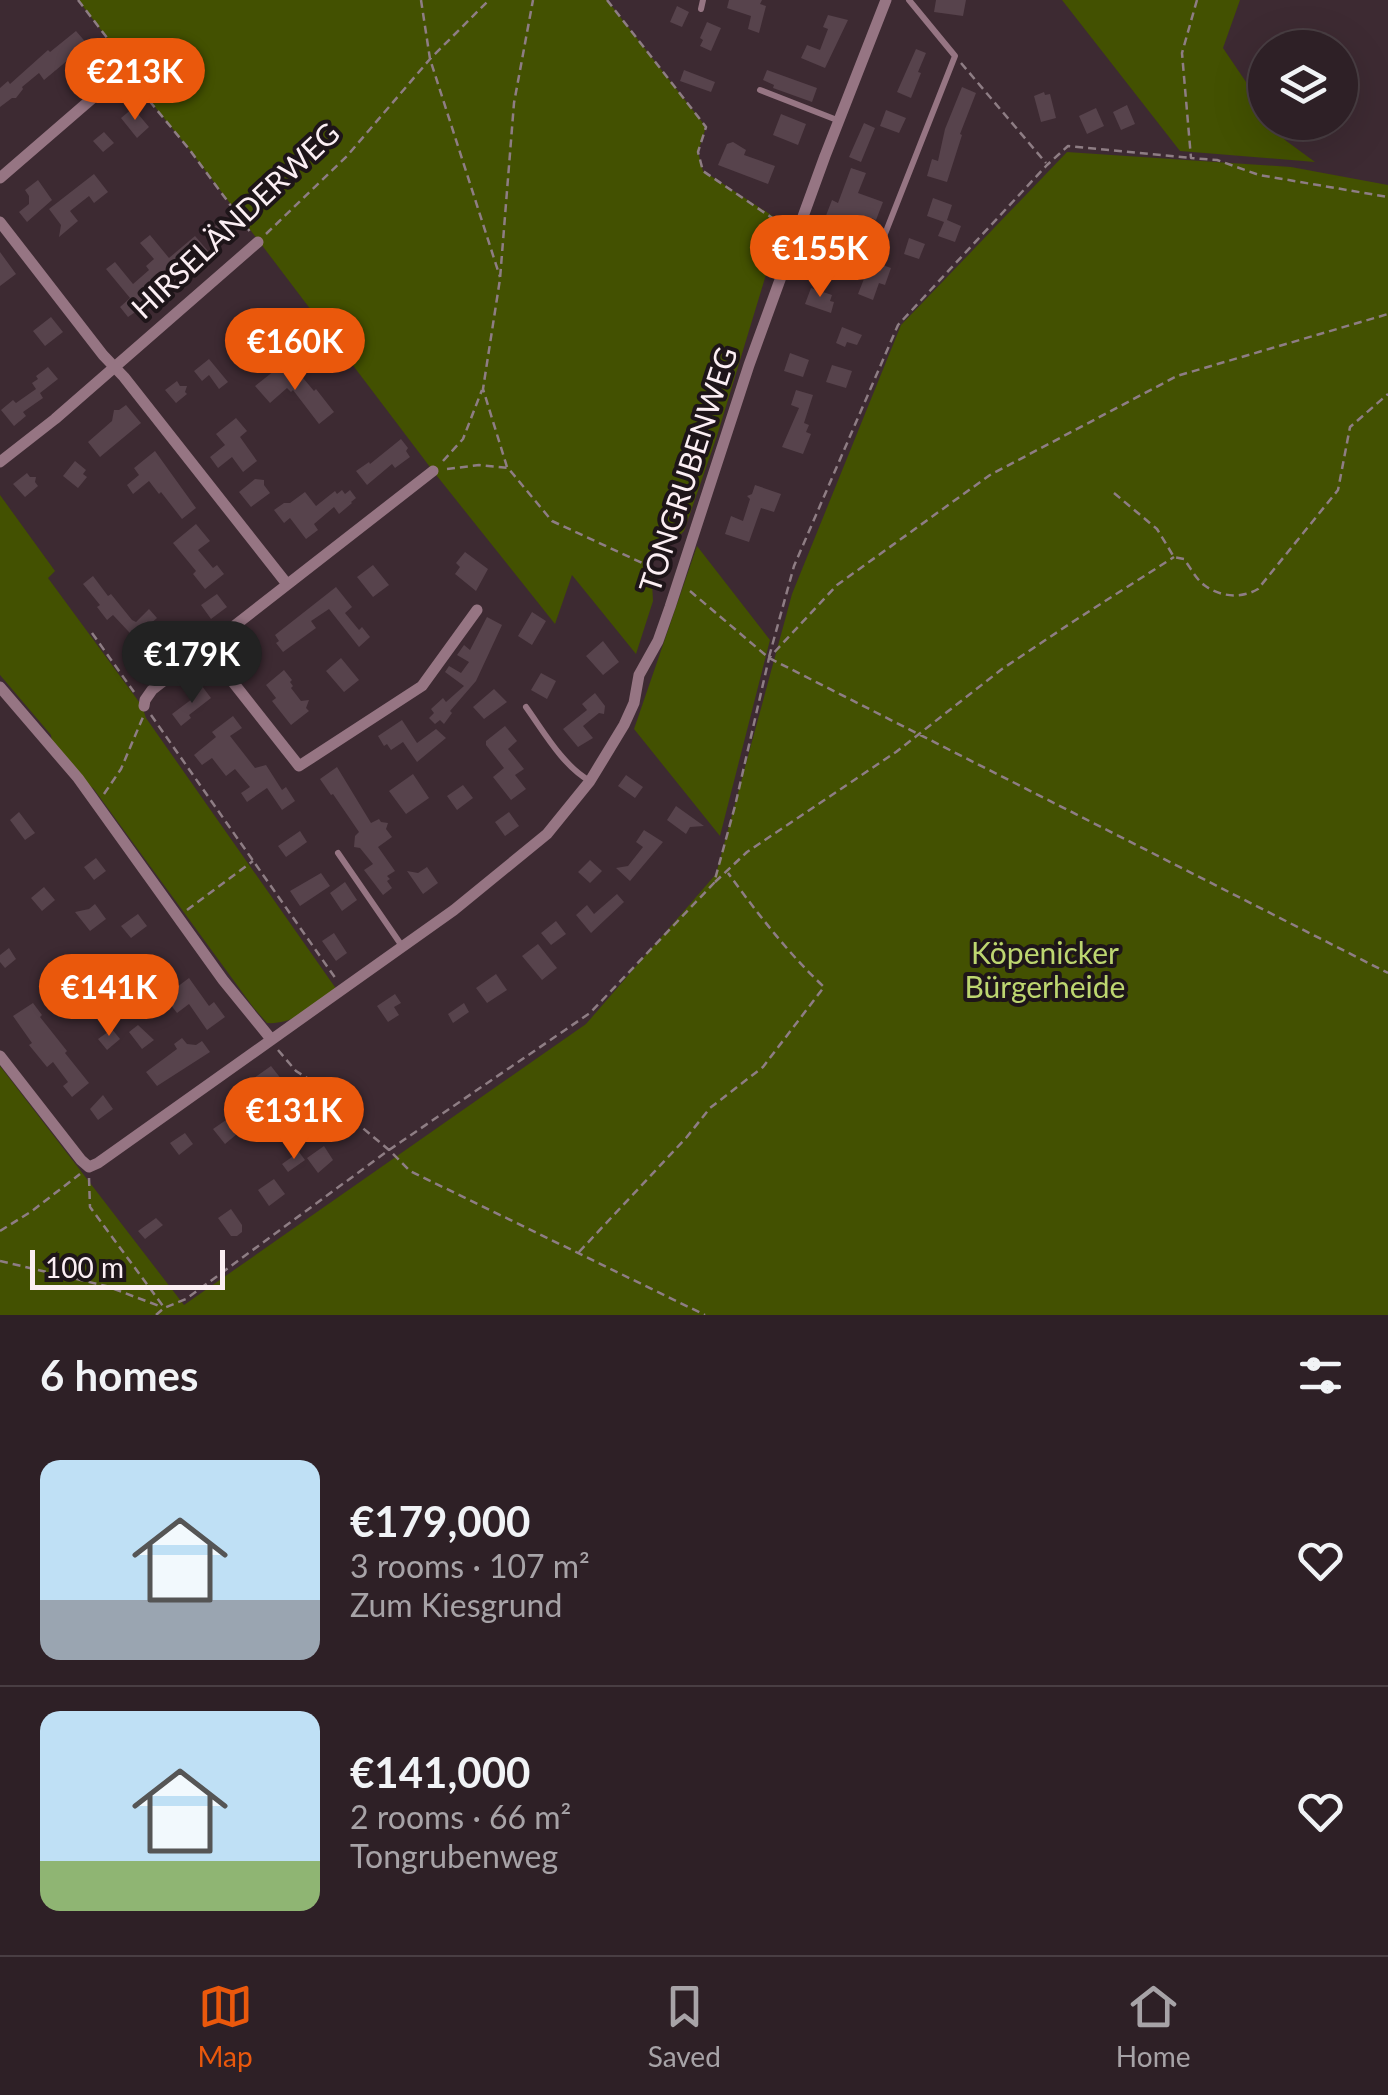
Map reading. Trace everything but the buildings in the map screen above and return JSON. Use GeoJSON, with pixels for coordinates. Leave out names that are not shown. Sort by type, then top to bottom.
{"type":"FeatureCollection","features":[{"type":"Feature","properties":{"kind":"street","name":"TONGRUBENWEG"},"geometry":{"type":"LineString","coordinates":[[89,1167],[454,910],[547,834],[590,781],[633,708],[640,675],[658,641],[679,581],[748,365],[886,0]]}},
{"type":"Feature","properties":{"kind":"street"},"geometry":{"type":"LineString","coordinates":[[0,178],[125,70]]}},
{"type":"Feature","properties":{"kind":"street"},"geometry":{"type":"LineString","coordinates":[[0,222],[287,584]]}},
{"type":"Feature","properties":{"kind":"street","name":"HIRSELÄNDERWEG"},"geometry":{"type":"LineString","coordinates":[[0,462],[258,242]]}},
{"type":"Feature","properties":{"kind":"street"},"geometry":{"type":"LineString","coordinates":[[144,706],[152,690],[433,471]]}},
{"type":"Feature","properties":{"kind":"street"},"geometry":{"type":"LineString","coordinates":[[206,648],[299,766],[422,686],[476,610]]}},
{"type":"Feature","properties":{"kind":"street"},"geometry":{"type":"LineString","coordinates":[[0,687],[94,801],[271,1039]]}},
{"type":"Feature","properties":{"kind":"street"},"geometry":{"type":"LineString","coordinates":[[0,1056],[89,1167]]}},
{"type":"Feature","properties":{"kind":"lane"},"geometry":{"type":"LineString","coordinates":[[701,9],[704,0]]}},
{"type":"Feature","properties":{"kind":"lane"},"geometry":{"type":"LineString","coordinates":[[882,244],[955,56],[909,0]]}},
{"type":"Feature","properties":{"kind":"lane"},"geometry":{"type":"LineString","coordinates":[[760,90],[838,120]]}},
{"type":"Feature","properties":{"kind":"lane"},"geometry":{"type":"LineString","coordinates":[[526,708],[568,762],[590,781]]}},
{"type":"Feature","properties":{"kind":"lane"},"geometry":{"type":"LineString","coordinates":[[338,853],[402,946]]}},
{"type":"Feature","properties":{"kind":"path"},"geometry":{"type":"LineString","coordinates":[[78,0],[108,39],[125,70],[258,242]]}},
{"type":"Feature","properties":{"kind":"path"},"geometry":{"type":"LineString","coordinates":[[420,0],[430,59],[500,279]]}},
{"type":"Feature","properties":{"kind":"path","name":"HIRSELÄNDERWEG"},"geometry":{"type":"LineString","coordinates":[[258,242],[347,156],[430,59],[489,0]]}},
{"type":"Feature","properties":{"kind":"path"},"geometry":{"type":"LineString","coordinates":[[433,471],[463,439],[482,389],[500,279],[514,103],[533,0]]}},
{"type":"Feature","properties":{"kind":"path"},"geometry":{"type":"LineString","coordinates":[[607,0],[706,126],[698,152],[704,171],[796,234]]}},
{"type":"Feature","properties":{"kind":"path"},"geometry":{"type":"LineString","coordinates":[[1191,158],[1182,52],[1197,0]]}},
{"type":"Feature","properties":{"kind":"path"},"geometry":{"type":"LineString","coordinates":[[955,56],[1047,164]]}},
{"type":"Feature","properties":{"kind":"path"},"geometry":{"type":"LineString","coordinates":[[714,883],[794,566],[898,325],[1047,164],[1068,146],[1217,160],[1259,174],[1388,198]]}},
{"type":"Feature","properties":{"kind":"path"},"geometry":{"type":"LineString","coordinates":[[768,658],[837,585],[990,476],[1176,376],[1388,314]]}},
{"type":"Feature","properties":{"kind":"path"},"geometry":{"type":"LineString","coordinates":[[482,389],[508,468],[552,521],[679,581],[768,658],[1388,974]]}},
{"type":"Feature","properties":{"kind":"path"},"geometry":{"type":"LineString","coordinates":[[156,1315],[186,1299],[390,1150],[590,1013],[747,852],[896,752],[1002,670],[1074,621],[1174,557],[1184,559],[1202,584],[1221,594],[1246,596],[1258,590],[1338,490],[1350,427],[1388,394]]}},
{"type":"Feature","properties":{"kind":"path"},"geometry":{"type":"LineString","coordinates":[[433,471],[479,465],[508,468]]}},
{"type":"Feature","properties":{"kind":"path"},"geometry":{"type":"LineString","coordinates":[[1114,493],[1158,528],[1174,557]]}},
{"type":"Feature","properties":{"kind":"path"},"geometry":{"type":"LineString","coordinates":[[92,633],[342,988]]}},
{"type":"Feature","properties":{"kind":"path"},"geometry":{"type":"LineString","coordinates":[[94,801],[104,794],[121,768],[139,729],[144,706]]}},
{"type":"Feature","properties":{"kind":"path"},"geometry":{"type":"LineString","coordinates":[[177,916],[253,861]]}},
{"type":"Feature","properties":{"kind":"path"},"geometry":{"type":"LineString","coordinates":[[577,1254],[710,1108],[762,1067],[824,987],[768,929],[727,871]]}},
{"type":"Feature","properties":{"kind":"path"},"geometry":{"type":"LineString","coordinates":[[271,1039],[296,1071],[323,1088],[346,1114],[410,1170],[705,1315]]}},
{"type":"Feature","properties":{"kind":"path"},"geometry":{"type":"LineString","coordinates":[[89,1167],[90,1207],[164,1308]]}},
{"type":"Feature","properties":{"kind":"path"},"geometry":{"type":"LineString","coordinates":[[0,1231],[89,1167]]}},
{"type":"Feature","properties":{"kind":"path"},"geometry":{"type":"LineString","coordinates":[[0,1261],[106,1286],[164,1308]]}},
{"type":"Feature","properties":{"kind":"green space"},"geometry":{"type":"Polygon","coordinates":[[[78,0],[607,0],[706,127],[698,152],[703,171],[782,222],[684,531],[651,564],[653,601],[636,654],[572,575],[555,624],[125,70],[108,39],[78,0]]]}},
{"type":"Feature","properties":{"kind":"green space"},"geometry":{"type":"Polygon","coordinates":[[[1062,0],[1240,0],[1223,48],[1248,85],[1248,140],[1285,140],[1315,162],[1180,151],[1062,0]]]}},
{"type":"Feature","properties":{"kind":"green space","name":"Köpenicker Bürgerheide"},"geometry":{"type":"Polygon","coordinates":[[[1067,152],[1291,167],[1388,185],[1388,1315],[0,1315],[0,1066],[184,1305],[586,1024],[716,874],[792,594],[901,325],[1067,152]]]}},
{"type":"Feature","properties":{"kind":"green space"},"geometry":{"type":"Polygon","coordinates":[[[0,495],[55,571],[48,578],[142,706],[146,718],[337,990],[304,1012],[286,1021],[267,1023],[93,788],[52,743],[51,735],[0,675],[0,495]]]}},
{"type":"Feature","properties":{"kind":"green space"},"geometry":{"type":"Polygon","coordinates":[[[697,546],[770,640],[720,836],[634,729],[697,546]]]}}]}
